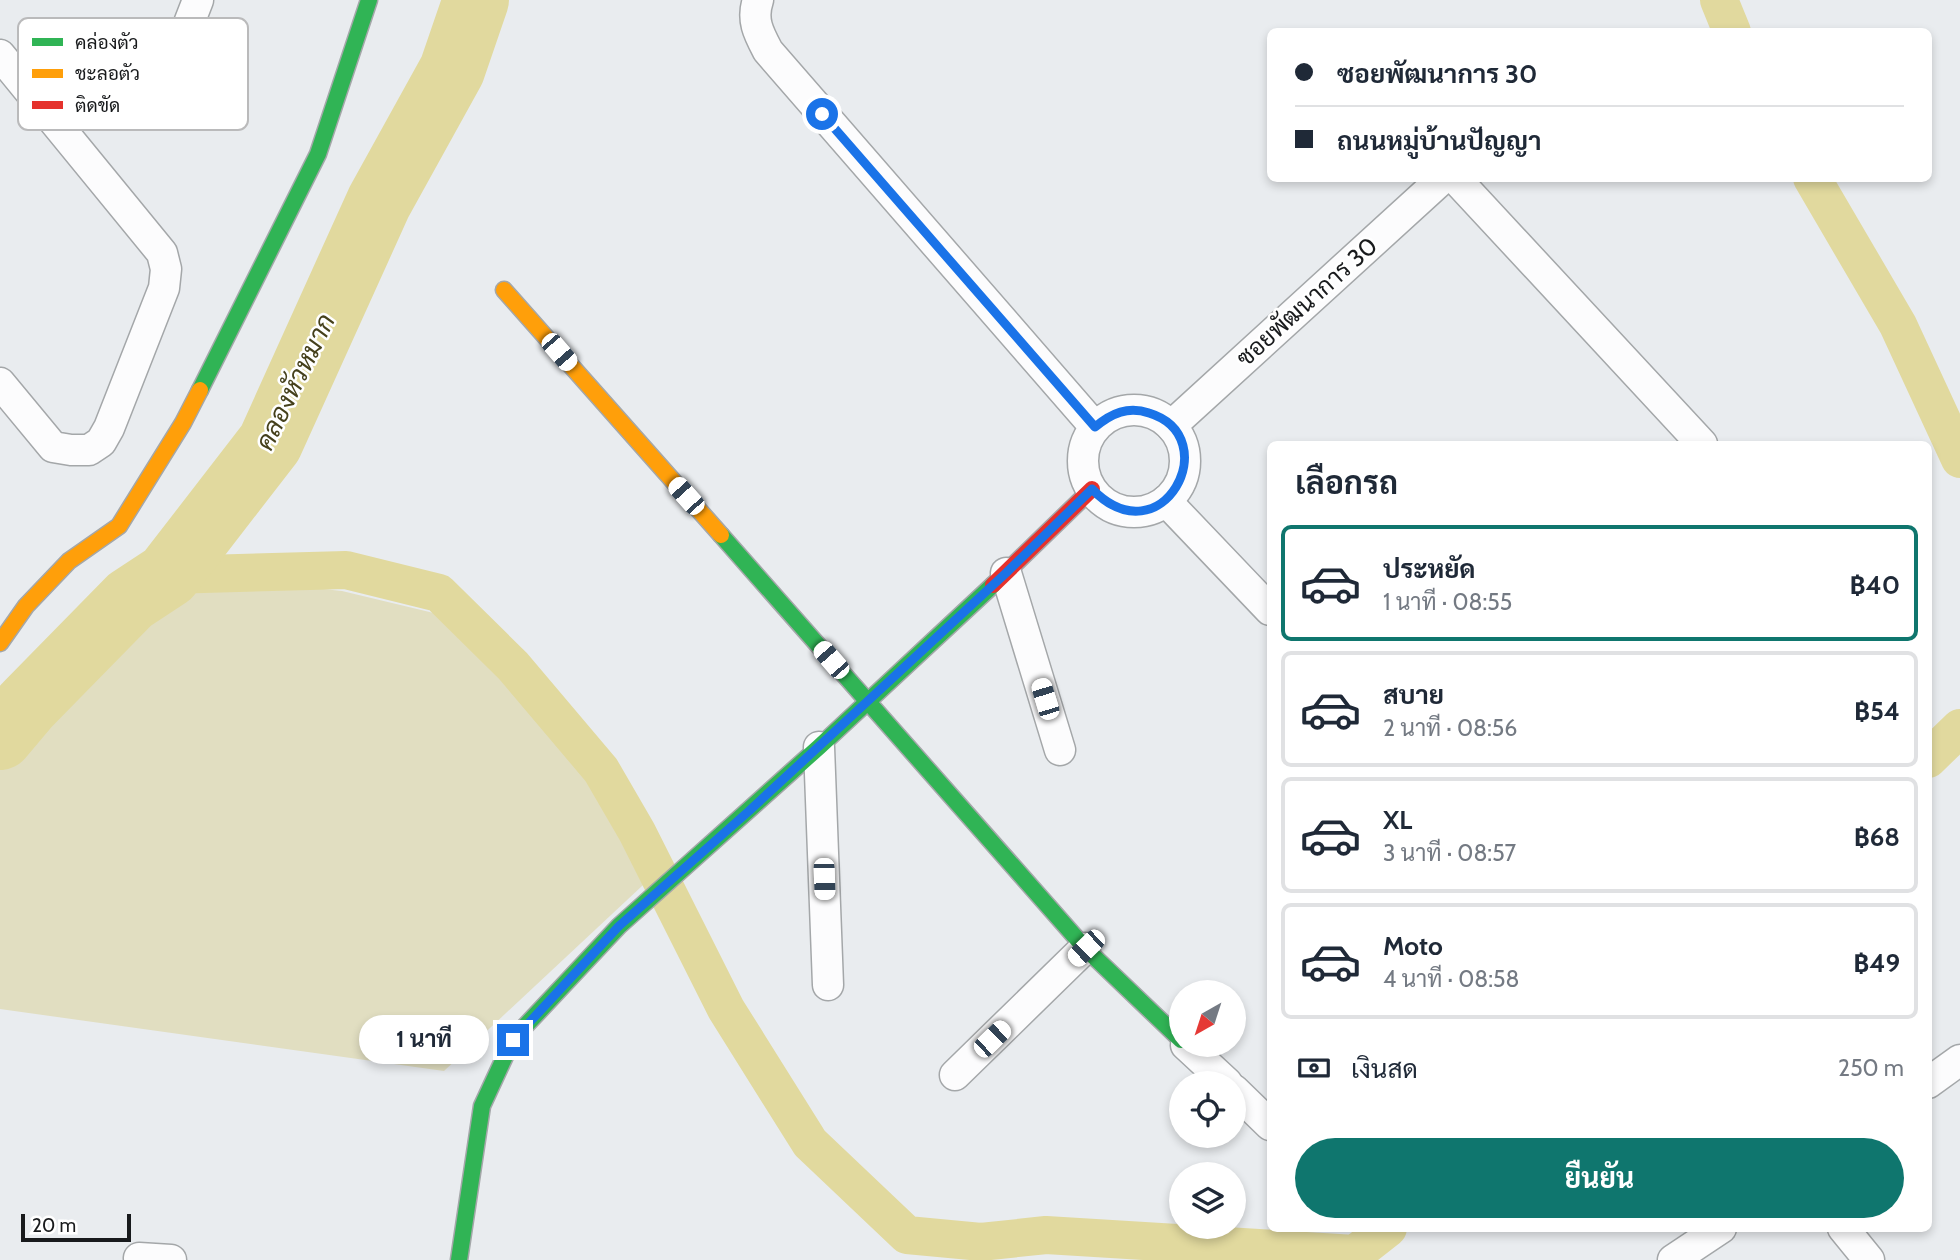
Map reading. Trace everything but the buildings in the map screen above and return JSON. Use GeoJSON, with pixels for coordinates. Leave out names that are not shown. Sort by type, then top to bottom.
{"type":"FeatureCollection","features":[{"type":"Feature","properties":{"kind":"street"},"geometry":{"type":"LineString","coordinates":[[191,18],[198,0]]}},
{"type":"Feature","properties":{"kind":"street"},"geometry":{"type":"LineString","coordinates":[[0,643],[26,606],[69,561],[118,526],[183,423],[318,154],[369,0]]}},
{"type":"Feature","properties":{"kind":"street"},"geometry":{"type":"LineString","coordinates":[[758,0],[755,8],[756,29],[768,51],[1095,427]]}},
{"type":"Feature","properties":{"kind":"street"},"geometry":{"type":"LineString","coordinates":[[0,55],[18,77]]}},
{"type":"Feature","properties":{"kind":"street"},"geometry":{"type":"LineString","coordinates":[[0,383],[53,447],[89,450],[101,442],[108,428],[164,288],[166,269],[162,253],[62,130]]}},
{"type":"Feature","properties":{"kind":"street","name":"ซอยพัฒนาการ 30"},"geometry":{"type":"LineString","coordinates":[[1171,426],[1439,182]]}},
{"type":"Feature","properties":{"kind":"street"},"geometry":{"type":"LineString","coordinates":[[1459,182],[1699,441]]}},
{"type":"Feature","properties":{"kind":"street"},"geometry":{"type":"LineString","coordinates":[[504,290],[1086,948],[1169,1028]]}},
{"type":"Feature","properties":{"kind":"street"},"geometry":{"type":"LineString","coordinates":[[1141,410],[1157,415],[1171,426],[1180,440],[1185,456],[1184,473],[1177,488],[1166,501],[1151,509],[1134,512],[1118,509],[1103,501],[1092,489],[1085,474],[1083,457],[1087,441],[1095,427],[1108,416],[1141,410]]}},
{"type":"Feature","properties":{"kind":"street"},"geometry":{"type":"LineString","coordinates":[[459,1260],[482,1106],[513,1040],[619,926],[868,701],[1092,489]]}},
{"type":"Feature","properties":{"kind":"street"},"geometry":{"type":"LineString","coordinates":[[1166,501],[1267,607]]}},
{"type":"Feature","properties":{"kind":"street"},"geometry":{"type":"LineString","coordinates":[[1006,573],[1060,750]]}},
{"type":"Feature","properties":{"kind":"street"},"geometry":{"type":"LineString","coordinates":[[818,747],[828,985]]}},
{"type":"Feature","properties":{"kind":"street"},"geometry":{"type":"LineString","coordinates":[[955,1075],[1086,948]]}},
{"type":"Feature","properties":{"kind":"street"},"geometry":{"type":"LineString","coordinates":[[1199,1057],[1214,1071]]}},
{"type":"Feature","properties":{"kind":"street"},"geometry":{"type":"LineString","coordinates":[[1932,1080],[1960,1060]]}},
{"type":"Feature","properties":{"kind":"street"},"geometry":{"type":"LineString","coordinates":[[1246,1102],[1267,1122]]}},
{"type":"Feature","properties":{"kind":"street"},"geometry":{"type":"LineString","coordinates":[[1673,1260],[1715,1232]]}},
{"type":"Feature","properties":{"kind":"street"},"geometry":{"type":"LineString","coordinates":[[1846,1232],[1869,1260]]}},
{"type":"Feature","properties":{"kind":"street"},"geometry":{"type":"LineString","coordinates":[[139,1258],[171,1260]]}},
{"type":"Feature","properties":{"kind":"shaded area"},"geometry":{"type":"Polygon","coordinates":[[[190,575],[342,591],[467,621],[657,872],[444,1071],[0,1009],[0,745],[27,705],[190,575]]]}},
{"type":"Feature","properties":{"kind":"waterway","name":"คลองหัวหมาก"},"geometry":{"type":"LineString","coordinates":[[0,737],[27,705],[130,600],[168,575],[270,443],[379,202],[452,70],[476,0]]}},
{"type":"Feature","properties":{"kind":"waterway"},"geometry":{"type":"LineString","coordinates":[[1719,0],[1730,28]]}},
{"type":"Feature","properties":{"kind":"waterway"},"geometry":{"type":"LineString","coordinates":[[1814,182],[1898,325],[1960,459]]}},
{"type":"Feature","properties":{"kind":"waterway"},"geometry":{"type":"LineString","coordinates":[[168,575],[346,570],[439,593],[513,666],[601,770],[637,832],[726,1009],[810,1143],[907,1235],[981,1242],[1046,1235],[1355,1254],[1383,1232]]}},
{"type":"Feature","properties":{"kind":"waterway"},"geometry":{"type":"LineString","coordinates":[[1932,755],[1960,728]]}},
{"type":"Feature","properties":{"kind":"traffic: fast"},"geometry":{"type":"LineString","coordinates":[[200,390],[318,154],[369,0]]}},
{"type":"Feature","properties":{"kind":"traffic: fast"},"geometry":{"type":"LineString","coordinates":[[721,535],[1085,948],[1169,1028]]}},
{"type":"Feature","properties":{"kind":"traffic: fast"},"geometry":{"type":"LineString","coordinates":[[459,1260],[482,1106],[513,1039],[619,926],[819,747],[993,585]]}},
{"type":"Feature","properties":{"kind":"traffic: slow"},"geometry":{"type":"LineString","coordinates":[[504,290],[721,535]]}},
{"type":"Feature","properties":{"kind":"traffic: slow"},"geometry":{"type":"LineString","coordinates":[[0,643],[26,606],[69,561],[119,526],[183,423],[200,390]]}},
{"type":"Feature","properties":{"kind":"traffic: jam"},"geometry":{"type":"LineString","coordinates":[[993,585],[1092,489]]}},
{"type":"Feature","properties":{"kind":"route"},"geometry":{"type":"LineString","coordinates":[[513,1040],[619,926],[749,811],[1006,573],[1092,489],[1103,501],[1118,509],[1134,512],[1151,509],[1166,501],[1177,488],[1184,473],[1185,456],[1180,440],[1171,426],[1157,415],[1141,410],[1124,411],[1108,416],[1095,427],[822,114]]}}]}
